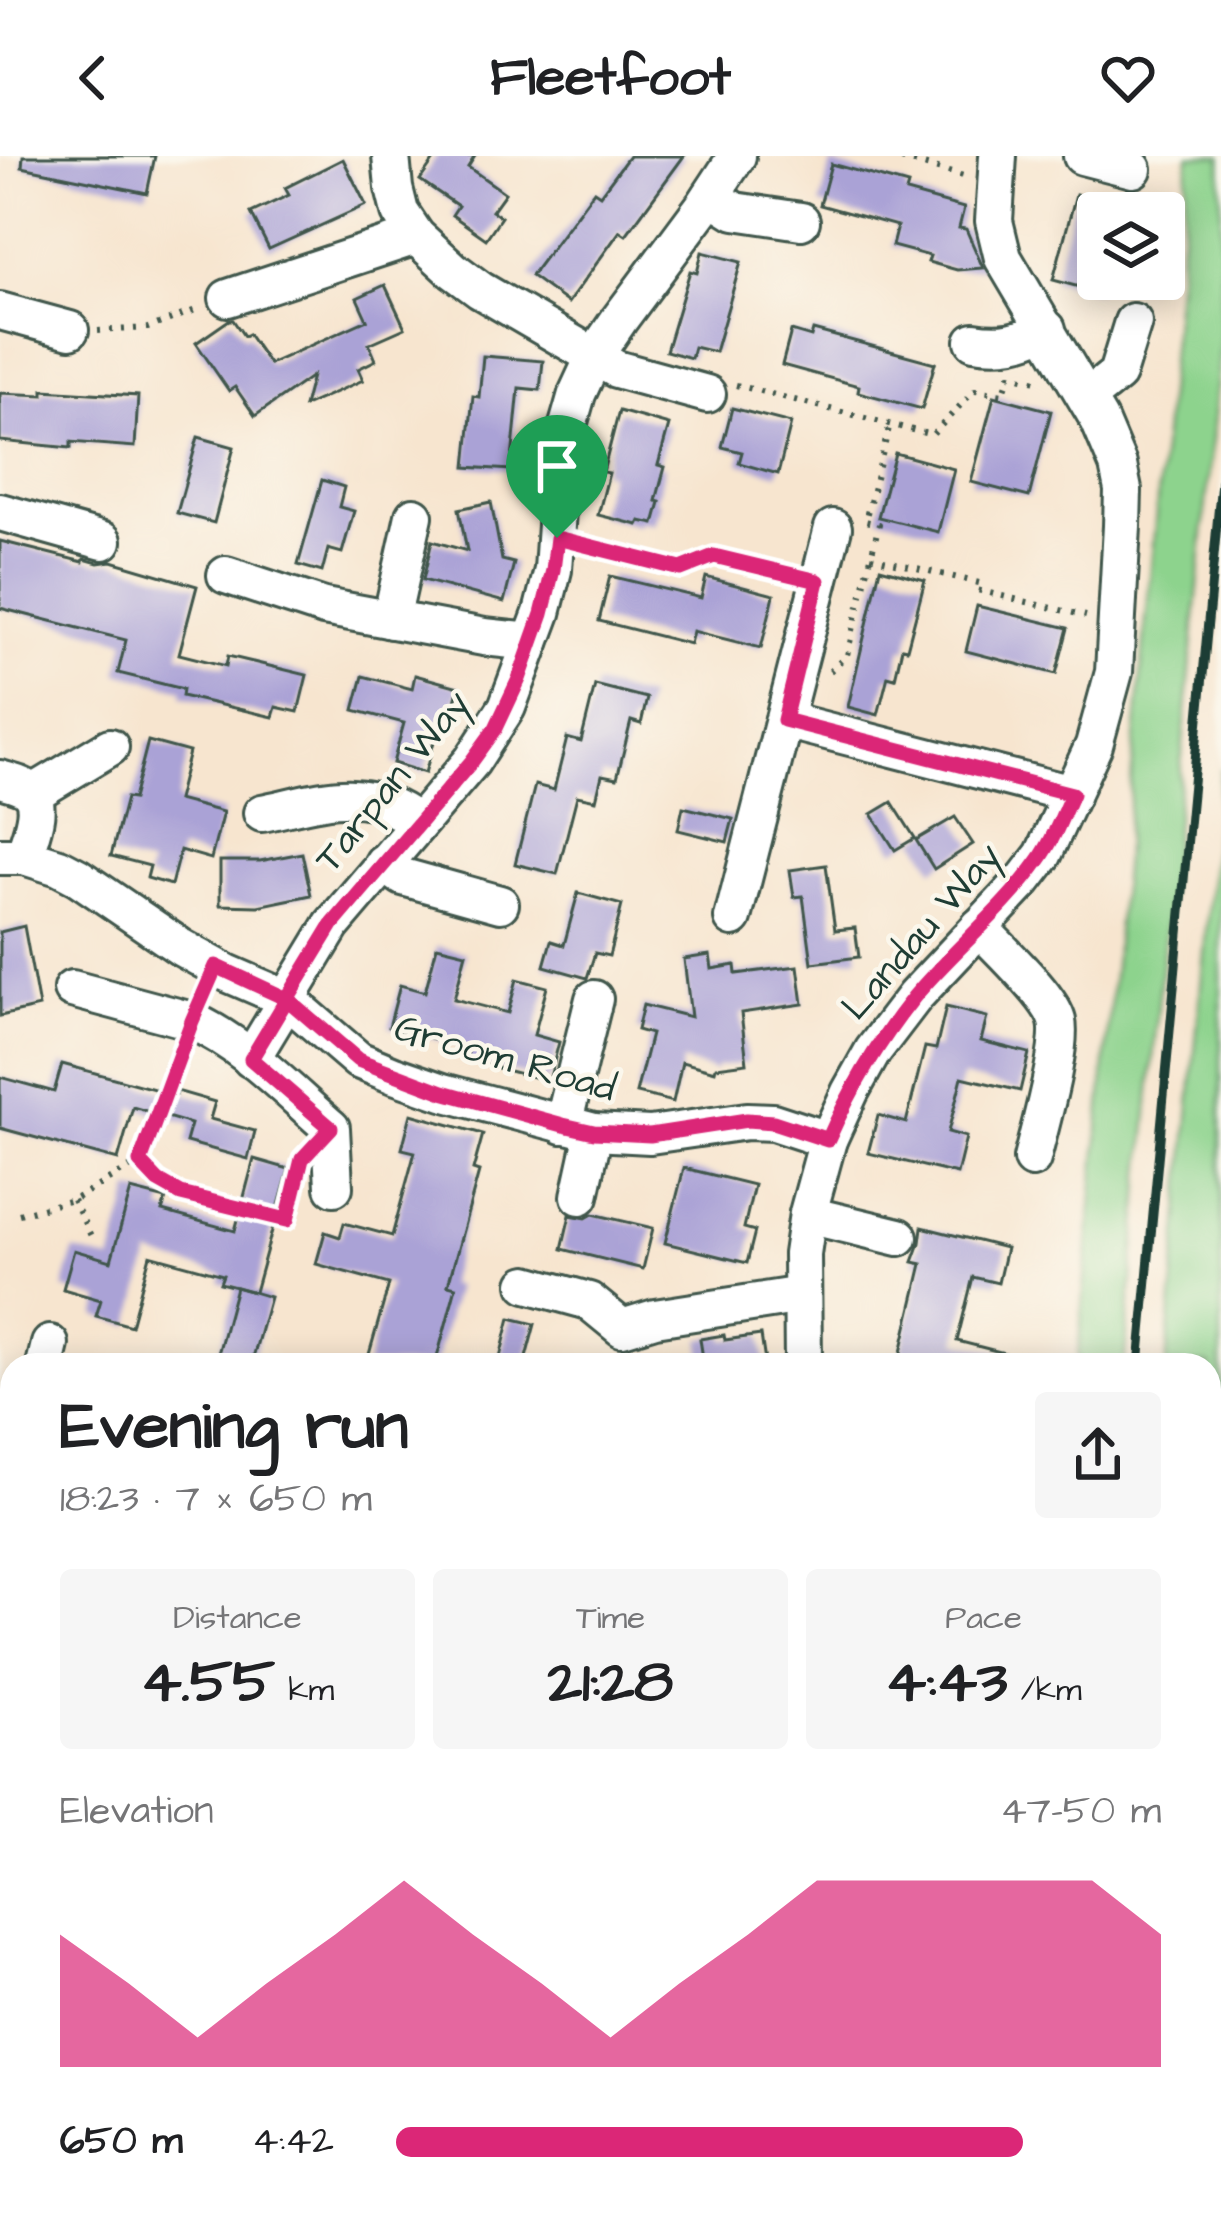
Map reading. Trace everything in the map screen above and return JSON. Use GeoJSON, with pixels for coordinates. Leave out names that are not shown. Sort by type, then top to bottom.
{"type":"FeatureCollection","features":[{"type":"Feature","properties":{"kind":"street"},"geometry":{"type":"LineString","coordinates":[[391,156],[400,212],[416,236],[480,290],[616,369],[720,384]]}},
{"type":"Feature","properties":{"kind":"street","name":"Tarpan Way"},"geometry":{"type":"LineString","coordinates":[[251,1059],[332,925],[496,728],[532,642],[553,570],[561,450],[577,394],[595,355],[737,156]]}},
{"type":"Feature","properties":{"kind":"street"},"geometry":{"type":"LineString","coordinates":[[1082,156],[1133,169]]}},
{"type":"Feature","properties":{"kind":"street","name":"Landau Way"},"geometry":{"type":"LineString","coordinates":[[803,1353],[802,1253],[828,1140],[873,1052],[915,996],[1043,855],[1094,745],[1114,672],[1123,490],[1118,465],[1081,389],[1004,258],[994,221],[997,171]]}},
{"type":"Feature","properties":{"kind":"street"},"geometry":{"type":"LineString","coordinates":[[711,196],[736,211],[801,221]]}},
{"type":"Feature","properties":{"kind":"street"},"geometry":{"type":"LineString","coordinates":[[228,298],[416,236]]}},
{"type":"Feature","properties":{"kind":"street"},"geometry":{"type":"LineString","coordinates":[[0,311],[70,330]]}},
{"type":"Feature","properties":{"kind":"street"},"geometry":{"type":"LineString","coordinates":[[1081,389],[1107,384],[1117,374],[1133,322]]}},
{"type":"Feature","properties":{"kind":"street"},"geometry":{"type":"LineString","coordinates":[[974,341],[1009,344],[1047,329]]}},
{"type":"Feature","properties":{"kind":"street"},"geometry":{"type":"LineString","coordinates":[[0,512],[104,541]]}},
{"type":"Feature","properties":{"kind":"street"},"geometry":{"type":"LineString","coordinates":[[391,620],[414,516]]}},
{"type":"Feature","properties":{"kind":"street"},"geometry":{"type":"LineString","coordinates":[[733,918],[833,529]]}},
{"type":"Feature","properties":{"kind":"street"},"geometry":{"type":"LineString","coordinates":[[226,574],[324,607],[532,642]]}},
{"type":"Feature","properties":{"kind":"street"},"geometry":{"type":"LineString","coordinates":[[784,720],[1072,794]]}},
{"type":"Feature","properties":{"kind":"street"},"geometry":{"type":"LineString","coordinates":[[12,856],[35,814],[16,786],[110,748]]}},
{"type":"Feature","properties":{"kind":"street"},"geometry":{"type":"LineString","coordinates":[[262,813],[320,801],[368,798],[399,808],[417,822]]}},
{"type":"Feature","properties":{"kind":"street","name":"Groom Road"},"geometry":{"type":"LineString","coordinates":[[12,856],[78,877],[182,947],[287,999],[358,1060],[443,1092],[578,1129],[650,1135],[747,1120],[773,1122],[828,1140]]}},
{"type":"Feature","properties":{"kind":"street"},"geometry":{"type":"LineString","coordinates":[[383,862],[403,877],[500,904]]}},
{"type":"Feature","properties":{"kind":"street"},"geometry":{"type":"LineString","coordinates":[[979,927],[1048,1001],[1057,1021],[1055,1054],[1032,1160]]}},
{"type":"Feature","properties":{"kind":"street"},"geometry":{"type":"LineString","coordinates":[[72,989],[192,1021],[251,1059],[331,1128],[334,1186]]}},
{"type":"Feature","properties":{"kind":"street"},"geometry":{"type":"LineString","coordinates":[[580,1196],[578,1129],[594,999]]}},
{"type":"Feature","properties":{"kind":"street"},"geometry":{"type":"LineString","coordinates":[[808,1215],[899,1237]]}},
{"type":"Feature","properties":{"kind":"street"},"geometry":{"type":"LineString","coordinates":[[527,1284],[589,1301],[622,1328],[656,1318],[802,1295]]}},
{"type":"Feature","properties":{"kind":"path"},"geometry":{"type":"LineString","coordinates":[[890,156],[997,171]]}},
{"type":"Feature","properties":{"kind":"path"},"geometry":{"type":"LineString","coordinates":[[70,330],[148,328],[228,298]]}},
{"type":"Feature","properties":{"kind":"path"},"geometry":{"type":"LineString","coordinates":[[720,384],[932,435],[975,390],[1003,394],[1010,375],[1081,389]]}},
{"type":"Feature","properties":{"kind":"path"},"geometry":{"type":"LineString","coordinates":[[557,538],[681,569],[714,556],[818,581]]}},
{"type":"Feature","properties":{"kind":"path"},"geometry":{"type":"LineString","coordinates":[[871,556],[979,583],[977,590],[1118,624]]}},
{"type":"Feature","properties":{"kind":"path"},"geometry":{"type":"LineString","coordinates":[[19,1214],[73,1200],[140,1162],[192,1021]]}},
{"type":"Feature","properties":{"kind":"path"},"geometry":{"type":"LineString","coordinates":[[140,1162],[158,1181],[181,1194],[287,1220],[302,1159],[331,1128]]}},
{"type":"Feature","properties":{"kind":"path"},"geometry":{"type":"LineString","coordinates":[[73,1200],[91,1236]]}},
{"type":"Feature","properties":{"kind":"green space"},"geometry":{"type":"Polygon","coordinates":[[[1189,156],[1221,156],[1221,335],[1125,1353],[1078,1353],[1176,300],[1185,300],[1189,156]]]}},
{"type":"Feature","properties":{"kind":"green space"},"geometry":{"type":"Polygon","coordinates":[[[1221,768],[1221,1353],[1167,1353],[1221,768]]]}},
{"type":"Feature","properties":{"kind":"building"},"geometry":{"type":"Polygon","coordinates":[[[23,156],[155,156],[147,193],[22,167],[23,156]]]}},
{"type":"Feature","properties":{"kind":"building"},"geometry":{"type":"Polygon","coordinates":[[[437,156],[475,156],[468,167],[505,193],[492,211],[501,217],[486,239],[452,215],[458,206],[420,180],[437,156]]]}},
{"type":"Feature","properties":{"kind":"building"},"geometry":{"type":"Polygon","coordinates":[[[629,156],[684,156],[626,235],[620,231],[568,303],[531,276],[594,191],[600,195],[629,156]]]}},
{"type":"Feature","properties":{"kind":"building"},"geometry":{"type":"Polygon","coordinates":[[[343,159],[366,205],[269,249],[251,213],[289,195],[285,188],[343,159]]]}},
{"type":"Feature","properties":{"kind":"building"},"geometry":{"type":"Polygon","coordinates":[[[831,164],[908,185],[906,192],[964,208],[959,228],[966,229],[983,268],[957,270],[928,262],[930,256],[892,246],[897,226],[820,205],[831,164]]]}},
{"type":"Feature","properties":{"kind":"building"},"geometry":{"type":"Polygon","coordinates":[[[1076,194],[1077,194],[1077,286],[1053,280],[1076,194]]]}},
{"type":"Feature","properties":{"kind":"building"},"geometry":{"type":"Polygon","coordinates":[[[702,252],[741,262],[715,352],[694,347],[691,358],[666,351],[690,271],[697,273],[702,252]]]}},
{"type":"Feature","properties":{"kind":"building"},"geometry":{"type":"Polygon","coordinates":[[[385,285],[405,328],[369,344],[376,360],[358,369],[363,380],[304,406],[312,376],[255,416],[235,387],[229,391],[196,343],[233,320],[269,364],[367,320],[357,298],[385,285]]]}},
{"type":"Feature","properties":{"kind":"building"},"geometry":{"type":"Polygon","coordinates":[[[813,330],[935,363],[922,409],[782,365],[791,331],[811,337],[813,330]]]}},
{"type":"Feature","properties":{"kind":"building"},"geometry":{"type":"Polygon","coordinates":[[[483,356],[543,361],[540,390],[519,388],[511,470],[466,467],[473,396],[479,397],[483,356]]]}},
{"type":"Feature","properties":{"kind":"building"},"geometry":{"type":"Polygon","coordinates":[[[43,390],[138,396],[135,447],[71,442],[71,448],[0,441],[0,393],[43,395],[43,390]]]}},
{"type":"Feature","properties":{"kind":"building"},"geometry":{"type":"Polygon","coordinates":[[[994,396],[1051,411],[1029,497],[971,482],[994,396]]]}},
{"type":"Feature","properties":{"kind":"building"},"geometry":{"type":"Polygon","coordinates":[[[732,408],[791,423],[778,474],[739,463],[742,452],[722,447],[732,408]]]}},
{"type":"Feature","properties":{"kind":"building"},"geometry":{"type":"Polygon","coordinates":[[[619,411],[669,425],[658,465],[665,467],[654,524],[598,515],[609,473],[603,472],[619,411]]]}},
{"type":"Feature","properties":{"kind":"building"},"geometry":{"type":"Polygon","coordinates":[[[198,437],[234,447],[214,523],[177,513],[198,437]]]}},
{"type":"Feature","properties":{"kind":"building"},"geometry":{"type":"Polygon","coordinates":[[[895,453],[954,469],[938,532],[878,517],[895,453]]]}},
{"type":"Feature","properties":{"kind":"building"},"geometry":{"type":"Polygon","coordinates":[[[322,480],[344,487],[339,507],[354,511],[342,553],[328,549],[322,572],[298,565],[322,480]]]}},
{"type":"Feature","properties":{"kind":"building"},"geometry":{"type":"Polygon","coordinates":[[[491,502],[502,560],[514,563],[504,602],[423,580],[432,541],[467,551],[459,509],[491,502]]]}},
{"type":"Feature","properties":{"kind":"building"},"geometry":{"type":"Polygon","coordinates":[[[0,541],[83,562],[112,561],[197,586],[179,654],[226,666],[228,656],[307,675],[298,712],[276,707],[273,717],[182,696],[183,689],[118,673],[126,640],[0,608],[0,541]]]}},
{"type":"Feature","properties":{"kind":"building"},"geometry":{"type":"Polygon","coordinates":[[[880,568],[925,580],[907,649],[902,648],[895,678],[888,676],[878,715],[848,707],[880,568]]]}},
{"type":"Feature","properties":{"kind":"building"},"geometry":{"type":"Polygon","coordinates":[[[610,576],[701,598],[706,577],[774,595],[761,648],[693,631],[690,644],[599,621],[610,576]]]}},
{"type":"Feature","properties":{"kind":"building"},"geometry":{"type":"Polygon","coordinates":[[[977,606],[1068,628],[1056,674],[966,651],[977,606]]]}},
{"type":"Feature","properties":{"kind":"building"},"geometry":{"type":"Polygon","coordinates":[[[415,675],[459,687],[450,720],[441,717],[425,773],[393,763],[404,723],[354,710],[363,676],[412,689],[415,675]]]}},
{"type":"Feature","properties":{"kind":"building"},"geometry":{"type":"Polygon","coordinates":[[[595,685],[647,698],[641,724],[631,721],[617,778],[602,775],[596,800],[577,796],[557,874],[515,864],[535,785],[554,790],[567,738],[581,742],[595,685]]]}},
{"type":"Feature","properties":{"kind":"building"},"geometry":{"type":"Polygon","coordinates":[[[148,741],[189,752],[177,800],[223,812],[211,859],[180,850],[171,885],[147,878],[150,866],[111,856],[148,741]]]}},
{"type":"Feature","properties":{"kind":"building"},"geometry":{"type":"Polygon","coordinates":[[[892,802],[915,838],[895,850],[872,814],[892,802]]]}},
{"type":"Feature","properties":{"kind":"building"},"geometry":{"type":"Polygon","coordinates":[[[683,807],[733,819],[727,842],[678,830],[683,807]]]}},
{"type":"Feature","properties":{"kind":"building"},"geometry":{"type":"Polygon","coordinates":[[[955,817],[973,844],[934,869],[916,840],[955,817]]]}},
{"type":"Feature","properties":{"kind":"building"},"geometry":{"type":"Polygon","coordinates":[[[302,853],[311,895],[258,906],[220,905],[220,861],[260,861],[302,853]]]}},
{"type":"Feature","properties":{"kind":"building"},"geometry":{"type":"Polygon","coordinates":[[[826,865],[835,930],[855,928],[859,957],[812,963],[803,896],[794,897],[790,870],[826,865]]]}},
{"type":"Feature","properties":{"kind":"building"},"geometry":{"type":"Polygon","coordinates":[[[578,893],[622,905],[609,956],[595,953],[587,978],[544,966],[551,941],[564,945],[578,893]]]}},
{"type":"Feature","properties":{"kind":"building"},"geometry":{"type":"Polygon","coordinates":[[[24,926],[39,1007],[0,1016],[0,932],[24,926]]]}},
{"type":"Feature","properties":{"kind":"building"},"geometry":{"type":"Polygon","coordinates":[[[437,946],[466,953],[454,999],[508,1013],[517,979],[547,987],[534,1035],[559,1042],[549,1081],[466,1060],[469,1048],[389,1027],[400,985],[425,992],[437,946]]]}},
{"type":"Feature","properties":{"kind":"building"},"geometry":{"type":"Polygon","coordinates":[[[710,955],[712,969],[735,965],[736,974],[798,966],[803,1004],[741,1013],[747,1063],[716,1067],[715,1071],[682,1062],[673,1102],[636,1093],[651,1034],[637,1030],[643,1005],[691,1017],[684,959],[710,955]]]}},
{"type":"Feature","properties":{"kind":"building"},"geometry":{"type":"Polygon","coordinates":[[[946,1007],[987,1017],[981,1041],[1029,1053],[1020,1091],[962,1077],[948,1132],[966,1137],[957,1174],[868,1153],[878,1115],[906,1123],[925,1047],[936,1049],[946,1007]]]}},
{"type":"Feature","properties":{"kind":"building"},"geometry":{"type":"Polygon","coordinates":[[[62,1064],[215,1102],[210,1119],[255,1131],[248,1159],[186,1142],[191,1124],[133,1107],[118,1160],[0,1128],[0,1077],[54,1092],[62,1064]]]}},
{"type":"Feature","properties":{"kind":"building"},"geometry":{"type":"Polygon","coordinates":[[[411,1114],[483,1134],[473,1170],[479,1172],[448,1285],[456,1287],[438,1353],[369,1353],[389,1284],[316,1264],[325,1232],[340,1237],[344,1223],[392,1236],[415,1152],[402,1149],[411,1114]]]}},
{"type":"Feature","properties":{"kind":"building"},"geometry":{"type":"Polygon","coordinates":[[[254,1159],[289,1169],[255,1292],[220,1283],[223,1275],[150,1255],[131,1326],[96,1316],[101,1300],[63,1289],[74,1250],[111,1261],[131,1190],[166,1199],[162,1211],[235,1231],[254,1159]]]}},
{"type":"Feature","properties":{"kind":"building"},"geometry":{"type":"Polygon","coordinates":[[[684,1168],[754,1185],[744,1228],[755,1231],[747,1263],[665,1243],[684,1168]]]}},
{"type":"Feature","properties":{"kind":"building"},"geometry":{"type":"Polygon","coordinates":[[[593,1214],[653,1228],[643,1269],[562,1249],[570,1215],[586,1218],[593,1214]]]}},
{"type":"Feature","properties":{"kind":"building"},"geometry":{"type":"Polygon","coordinates":[[[922,1227],[1006,1248],[998,1283],[973,1277],[957,1341],[1004,1353],[901,1353],[922,1264],[913,1262],[922,1227]]]}},
{"type":"Feature","properties":{"kind":"building"},"geometry":{"type":"Polygon","coordinates":[[[236,1287],[270,1297],[254,1353],[218,1353],[236,1287]]]}},
{"type":"Feature","properties":{"kind":"building"},"geometry":{"type":"Polygon","coordinates":[[[510,1318],[535,1324],[527,1353],[501,1353],[510,1318]]]}},
{"type":"Feature","properties":{"kind":"building"},"geometry":{"type":"Polygon","coordinates":[[[761,1335],[764,1353],[702,1353],[700,1339],[761,1335]]]}},
{"type":"Feature","properties":{"kind":"railway"},"geometry":{"type":"LineString","coordinates":[[1140,1353],[1221,481]]}},
{"type":"Feature","properties":{"kind":"route"},"geometry":{"type":"LineString","coordinates":[[557,538],[542,614],[496,728],[332,925],[287,999],[216,966],[140,1162],[158,1181],[181,1194],[287,1220],[302,1159],[331,1128],[251,1059],[287,999],[358,1060],[443,1092],[563,1125],[650,1135],[747,1120],[773,1122],[828,1140],[873,1052],[915,996],[1043,855],[1072,794],[784,720],[818,581],[714,556],[681,569],[557,538]]}}]}
